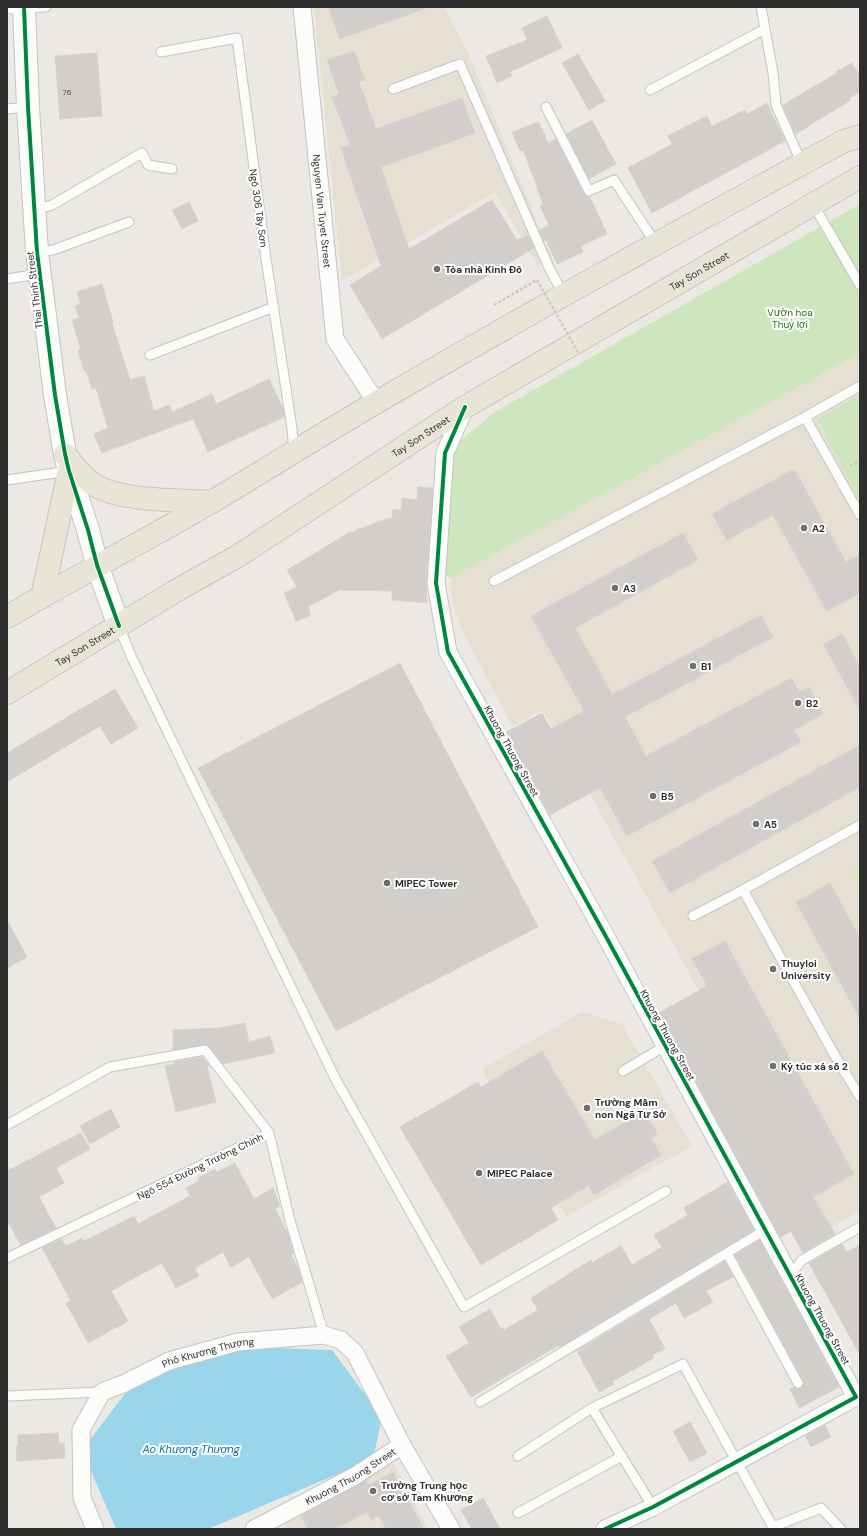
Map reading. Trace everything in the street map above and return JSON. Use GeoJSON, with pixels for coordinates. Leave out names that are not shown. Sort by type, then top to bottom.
{"type":"FeatureCollection","features":[{"type":"Feature","properties":{"kind":"main road"},"geometry":{"type":"LineString","coordinates":[[7,617],[97,565],[212,502],[376,402],[490,336],[855,135]]}},
{"type":"Feature","properties":{"kind":"main road","name":"Tay Son Street"},"geometry":{"type":"LineString","coordinates":[[7,693],[179,589],[238,556],[465,407],[860,177]]}},
{"type":"Feature","properties":{"kind":"main road"},"geometry":{"type":"LineString","coordinates":[[42,597],[67,463],[98,488],[115,494],[136,497],[212,502]]}},
{"type":"Feature","properties":{"kind":"street","name":"Nguyen Van Tuyet Street"},"geometry":{"type":"LineString","coordinates":[[302,7],[335,339],[376,402]]}},
{"type":"Feature","properties":{"kind":"street","name":"Thai Thinh Street"},"geometry":{"type":"LineString","coordinates":[[25,8],[17,108],[34,210],[39,274],[67,463],[88,530],[97,565],[119,626]]}},
{"type":"Feature","properties":{"kind":"street","name":"Khuong Thuong Street"},"geometry":{"type":"LineString","coordinates":[[465,407],[444,453],[436,583],[448,652],[858,1400],[736,1461],[653,1507],[605,1529]]}},
{"type":"Feature","properties":{"kind":"street","name":"Phố Khương Thượng"},"geometry":{"type":"LineString","coordinates":[[102,1392],[124,1384],[168,1361],[238,1342],[324,1334],[341,1340],[355,1353],[402,1445]]}},
{"type":"Feature","properties":{"kind":"street"},"geometry":{"type":"LineString","coordinates":[[95,1529],[82,1498],[81,1430],[102,1392]]}},
{"type":"Feature","properties":{"kind":"street","name":"Khuong Thuong Street"},"geometry":{"type":"LineString","coordinates":[[254,1529],[353,1477],[402,1445],[451,1529]]}},
{"type":"Feature","properties":{"kind":"lane"},"geometry":{"type":"LineString","coordinates":[[761,7],[773,73],[776,105],[802,164]]}},
{"type":"Feature","properties":{"kind":"lane"},"geometry":{"type":"LineString","coordinates":[[650,90],[765,29]]}},
{"type":"Feature","properties":{"kind":"lane","name":"Ngõ 306 Tây Sơn"},"geometry":{"type":"LineString","coordinates":[[161,52],[237,38],[292,428],[294,453]]}},
{"type":"Feature","properties":{"kind":"lane"},"geometry":{"type":"LineString","coordinates":[[393,89],[460,64],[550,270],[564,296]]}},
{"type":"Feature","properties":{"kind":"lane"},"geometry":{"type":"LineString","coordinates":[[546,107],[589,190],[614,180],[656,244]]}},
{"type":"Feature","properties":{"kind":"lane"},"geometry":{"type":"LineString","coordinates":[[34,210],[52,204],[142,153],[148,165],[172,169]]}},
{"type":"Feature","properties":{"kind":"lane"},"geometry":{"type":"LineString","coordinates":[[813,204],[860,285]]}},
{"type":"Feature","properties":{"kind":"lane"},"geometry":{"type":"LineString","coordinates":[[37,252],[53,250],[129,222]]}},
{"type":"Feature","properties":{"kind":"lane"},"geometry":{"type":"LineString","coordinates":[[7,278],[39,274]]}},
{"type":"Feature","properties":{"kind":"lane"},"geometry":{"type":"LineString","coordinates":[[150,355],[274,307]]}},
{"type":"Feature","properties":{"kind":"lane"},"geometry":{"type":"LineString","coordinates":[[494,581],[805,417],[860,386]]}},
{"type":"Feature","properties":{"kind":"lane"},"geometry":{"type":"LineString","coordinates":[[805,417],[860,515]]}},
{"type":"Feature","properties":{"kind":"lane"},"geometry":{"type":"LineString","coordinates":[[7,480],[67,463]]}},
{"type":"Feature","properties":{"kind":"lane"},"geometry":{"type":"LineString","coordinates":[[119,626],[131,656],[334,1078],[464,1307],[666,1191]]}},
{"type":"Feature","properties":{"kind":"lane"},"geometry":{"type":"LineString","coordinates":[[693,916],[860,825]]}},
{"type":"Feature","properties":{"kind":"lane"},"geometry":{"type":"LineString","coordinates":[[743,890],[835,1056],[860,1097]]}},
{"type":"Feature","properties":{"kind":"lane"},"geometry":{"type":"LineString","coordinates":[[623,1071],[665,1046]]}},
{"type":"Feature","properties":{"kind":"lane"},"geometry":{"type":"LineString","coordinates":[[7,1125],[110,1067],[205,1050],[269,1133]]}},
{"type":"Feature","properties":{"kind":"lane","name":"Ngõ 554 Đường Trường Chinh"},"geometry":{"type":"LineString","coordinates":[[7,1258],[269,1133],[290,1220],[324,1334]]}},
{"type":"Feature","properties":{"kind":"lane"},"geometry":{"type":"LineString","coordinates":[[790,1276],[802,1260],[860,1227]]}},
{"type":"Feature","properties":{"kind":"lane"},"geometry":{"type":"LineString","coordinates":[[480,1402],[765,1230]]}},
{"type":"Feature","properties":{"kind":"lane"},"geometry":{"type":"LineString","coordinates":[[727,1253],[798,1382]]}},
{"type":"Feature","properties":{"kind":"lane"},"geometry":{"type":"LineString","coordinates":[[782,1261],[802,1260]]}},
{"type":"Feature","properties":{"kind":"lane"},"geometry":{"type":"LineString","coordinates":[[518,1456],[592,1408],[683,1364],[774,1528],[821,1508],[841,1529]]}},
{"type":"Feature","properties":{"kind":"lane"},"geometry":{"type":"LineString","coordinates":[[7,1396],[102,1392]]}},
{"type":"Feature","properties":{"kind":"lane"},"geometry":{"type":"LineString","coordinates":[[592,1408],[653,1507]]}},
{"type":"Feature","properties":{"kind":"lane"},"geometry":{"type":"LineString","coordinates":[[518,1513],[622,1456]]}},
{"type":"Feature","properties":{"kind":"path"},"geometry":{"type":"LineString","coordinates":[[494,305],[537,280],[579,354]]}},
{"type":"Feature","properties":{"kind":"path"},"geometry":{"type":"LineString","coordinates":[[848,467],[860,461]]}},
{"type":"Feature","properties":{"kind":"shaded area"},"geometry":{"type":"Polygon","coordinates":[[[314,7],[444,7],[469,55],[552,259],[538,266],[495,192],[342,281],[314,7]]]}},
{"type":"Feature","properties":{"kind":"shaded area","name":"Thuyloi University"},"geometry":{"type":"Polygon","coordinates":[[[860,353],[860,1211],[830,1227],[543,710],[512,727],[461,627],[452,600],[451,578],[860,353]]]}},
{"type":"Feature","properties":{"kind":"shaded area","name":"Trường Mầm non Ngã Tư Sở"},"geometry":{"type":"Polygon","coordinates":[[[582,1012],[622,1024],[692,1146],[566,1217],[482,1069],[582,1012]]]}},
{"type":"Feature","properties":{"kind":"shaded area","name":"Trường Trung học cơ sở Tam Khương"},"geometry":{"type":"Polygon","coordinates":[[[392,1459],[428,1529],[288,1529],[284,1523],[392,1459]]]}},
{"type":"Feature","properties":{"kind":"green space","name":"Vườn hoa Thuỷ lợi"},"geometry":{"type":"Polygon","coordinates":[[[860,204],[860,353],[451,578],[433,570],[443,501],[456,444],[495,412],[860,204]]]}},
{"type":"Feature","properties":{"kind":"green space"},"geometry":{"type":"Polygon","coordinates":[[[860,395],[860,460],[853,465],[860,461],[860,501],[817,419],[860,395]]]}},
{"type":"Feature","properties":{"kind":"green space"},"geometry":{"type":"Polygon","coordinates":[[[860,867],[860,889],[851,872],[860,867]]]}},
{"type":"Feature","properties":{"kind":"water","name":"Ao Khương Thượng"},"geometry":{"type":"Polygon","coordinates":[[[246,1347],[332,1350],[382,1417],[373,1459],[208,1529],[116,1529],[82,1450],[134,1382],[246,1347]]]}},
{"type":"Feature","properties":{"kind":"building"},"geometry":{"type":"Polygon","coordinates":[[[328,7],[424,7],[424,9],[340,39],[328,7]]]}},
{"type":"Feature","properties":{"kind":"building"},"geometry":{"type":"Polygon","coordinates":[[[547,16],[562,48],[510,72],[512,76],[497,83],[486,56],[527,40],[522,28],[547,16]]]}},
{"type":"Feature","properties":{"kind":"building"},"geometry":{"type":"Polygon","coordinates":[[[354,51],[365,80],[359,82],[376,129],[462,98],[475,133],[381,167],[409,249],[492,200],[517,240],[528,235],[534,248],[382,339],[350,285],[381,266],[341,148],[350,145],[332,97],[339,94],[327,60],[354,51]]]}},
{"type":"Feature","properties":{"kind":"building"},"geometry":{"type":"Polygon","coordinates":[[[97,53],[102,116],[60,119],[55,56],[97,53]]]}},
{"type":"Feature","properties":{"kind":"building"},"geometry":{"type":"Polygon","coordinates":[[[578,54],[605,101],[589,110],[562,63],[578,54]]]}},
{"type":"Feature","properties":{"kind":"building"},"geometry":{"type":"Polygon","coordinates":[[[852,63],[860,76],[860,92],[849,98],[851,100],[795,134],[783,105],[852,63]]]}},
{"type":"Feature","properties":{"kind":"building"},"geometry":{"type":"Polygon","coordinates":[[[767,103],[785,141],[652,213],[628,168],[672,144],[668,136],[707,116],[712,126],[745,110],[747,114],[767,103]]]}},
{"type":"Feature","properties":{"kind":"building"},"geometry":{"type":"Polygon","coordinates":[[[592,120],[616,164],[589,179],[566,134],[592,120]]]}},
{"type":"Feature","properties":{"kind":"building"},"geometry":{"type":"Polygon","coordinates":[[[539,122],[548,143],[556,139],[584,194],[590,197],[607,234],[581,246],[583,252],[557,264],[546,240],[544,241],[539,230],[549,225],[540,206],[543,204],[537,186],[523,150],[520,151],[512,132],[539,122]]]}},
{"type":"Feature","properties":{"kind":"building"},"geometry":{"type":"Polygon","coordinates":[[[189,202],[198,221],[182,229],[172,210],[189,202]]]}},
{"type":"Feature","properties":{"kind":"building"},"geometry":{"type":"Polygon","coordinates":[[[102,284],[113,322],[112,323],[130,380],[144,376],[154,411],[169,405],[172,412],[212,394],[216,404],[269,379],[283,408],[284,417],[208,452],[193,419],[102,453],[94,434],[108,428],[96,388],[92,389],[86,371],[84,371],[78,350],[81,349],[72,320],[79,318],[75,306],[81,304],[77,292],[102,284]]]}},
{"type":"Feature","properties":{"kind":"building","name":"A2"},"geometry":{"type":"Polygon","coordinates":[[[794,469],[846,562],[860,555],[860,593],[827,611],[773,515],[727,540],[712,514],[794,469]]]}},
{"type":"Feature","properties":{"kind":"building"},"geometry":{"type":"Polygon","coordinates":[[[418,487],[433,488],[426,582],[427,603],[392,600],[392,591],[339,590],[308,607],[311,615],[296,621],[284,593],[297,587],[287,570],[350,532],[351,533],[360,528],[361,529],[392,518],[393,509],[401,510],[402,498],[417,500],[418,487]]]}},
{"type":"Feature","properties":{"kind":"building"},"geometry":{"type":"Polygon","coordinates":[[[683,533],[698,560],[575,628],[612,694],[761,615],[773,637],[625,717],[646,756],[791,678],[799,692],[809,687],[823,714],[794,730],[801,742],[627,836],[600,788],[550,815],[511,746],[513,745],[506,732],[542,713],[551,729],[584,711],[531,616],[683,533]]]}},
{"type":"Feature","properties":{"kind":"building"},"geometry":{"type":"Polygon","coordinates":[[[842,634],[860,667],[860,710],[823,644],[842,634]]]}},
{"type":"Feature","properties":{"kind":"building","name":"MIPEC Tower"},"geometry":{"type":"Polygon","coordinates":[[[400,663],[538,927],[336,1031],[198,768],[400,663]]]}},
{"type":"Feature","properties":{"kind":"building"},"geometry":{"type":"Polygon","coordinates":[[[115,689],[138,728],[111,744],[100,726],[7,782],[7,753],[115,689]]]}},
{"type":"Feature","properties":{"kind":"building","name":"A5"},"geometry":{"type":"Polygon","coordinates":[[[860,745],[860,787],[670,893],[652,861],[860,745]]]}},
{"type":"Feature","properties":{"kind":"building"},"geometry":{"type":"Polygon","coordinates":[[[830,883],[860,938],[860,1019],[796,902],[830,883]]]}},
{"type":"Feature","properties":{"kind":"building"},"geometry":{"type":"Polygon","coordinates":[[[7,920],[27,957],[7,968],[7,920]]]}},
{"type":"Feature","properties":{"kind":"building"},"geometry":{"type":"Polygon","coordinates":[[[725,941],[854,1174],[813,1197],[835,1234],[803,1253],[791,1231],[780,1237],[659,1013],[707,986],[692,959],[725,941]]]}},
{"type":"Feature","properties":{"kind":"building"},"geometry":{"type":"Polygon","coordinates":[[[245,1023],[249,1042],[270,1036],[275,1053],[223,1064],[207,1044],[173,1050],[173,1030],[220,1028],[245,1023]]]}},
{"type":"Feature","properties":{"kind":"building"},"geometry":{"type":"Polygon","coordinates":[[[542,1051],[595,1140],[644,1111],[658,1134],[651,1138],[661,1155],[594,1195],[588,1186],[551,1208],[558,1220],[481,1265],[400,1127],[478,1082],[481,1087],[542,1051]]]}},
{"type":"Feature","properties":{"kind":"building"},"geometry":{"type":"Polygon","coordinates":[[[202,1057],[210,1066],[207,1067],[216,1102],[176,1112],[165,1066],[174,1064],[174,1062],[202,1057]]]}},
{"type":"Feature","properties":{"kind":"building"},"geometry":{"type":"Polygon","coordinates":[[[111,1109],[120,1127],[90,1144],[80,1126],[111,1109]]]}},
{"type":"Feature","properties":{"kind":"building"},"geometry":{"type":"Polygon","coordinates":[[[81,1133],[90,1149],[56,1168],[64,1183],[39,1197],[56,1228],[21,1245],[7,1220],[7,1171],[81,1133]]]}},
{"type":"Feature","properties":{"kind":"building"},"geometry":{"type":"Polygon","coordinates":[[[235,1163],[254,1199],[273,1188],[280,1206],[275,1209],[288,1234],[294,1254],[291,1255],[298,1268],[302,1282],[272,1299],[249,1257],[231,1267],[223,1252],[195,1268],[199,1276],[176,1288],[162,1263],[111,1291],[128,1321],[88,1343],[66,1303],[71,1301],[42,1248],[61,1239],[66,1246],[82,1238],[84,1241],[134,1216],[138,1224],[190,1196],[186,1188],[199,1181],[198,1178],[215,1169],[217,1172],[235,1163]]]}},
{"type":"Feature","properties":{"kind":"building"},"geometry":{"type":"Polygon","coordinates":[[[728,1182],[754,1230],[560,1347],[559,1345],[471,1397],[446,1356],[469,1343],[459,1327],[490,1309],[501,1329],[503,1328],[504,1330],[538,1310],[531,1298],[591,1260],[592,1263],[621,1246],[632,1265],[662,1247],[654,1235],[688,1215],[684,1208],[728,1182]]]}},
{"type":"Feature","properties":{"kind":"building"},"geometry":{"type":"Polygon","coordinates":[[[760,1240],[839,1387],[799,1408],[790,1389],[794,1387],[797,1389],[801,1388],[804,1384],[803,1380],[735,1255],[760,1240]]]}},
{"type":"Feature","properties":{"kind":"building"},"geometry":{"type":"Polygon","coordinates":[[[842,1244],[847,1252],[860,1245],[860,1355],[809,1263],[842,1244]]]}},
{"type":"Feature","properties":{"kind":"building"},"geometry":{"type":"Polygon","coordinates":[[[725,1261],[733,1277],[706,1291],[713,1302],[684,1318],[676,1303],[649,1319],[665,1349],[652,1355],[654,1358],[613,1381],[614,1384],[599,1392],[577,1351],[725,1261]]]}},
{"type":"Feature","properties":{"kind":"building"},"geometry":{"type":"Polygon","coordinates":[[[690,1422],[707,1453],[690,1462],[673,1431],[690,1422]]]}},
{"type":"Feature","properties":{"kind":"building"},"geometry":{"type":"Polygon","coordinates":[[[825,1425],[831,1437],[811,1447],[805,1436],[825,1425]]]}},
{"type":"Feature","properties":{"kind":"building"},"geometry":{"type":"Polygon","coordinates":[[[58,1433],[59,1443],[64,1443],[65,1458],[17,1461],[16,1446],[18,1446],[18,1435],[58,1433]]]}},
{"type":"Feature","properties":{"kind":"building","name":"Trường Trung học cơ sở Tam Khương"},"geometry":{"type":"Polygon","coordinates":[[[393,1472],[424,1529],[386,1529],[379,1516],[371,1520],[367,1512],[335,1529],[308,1529],[301,1516],[366,1480],[369,1485],[393,1472]]]}},
{"type":"Feature","properties":{"kind":"building"},"geometry":{"type":"Polygon","coordinates":[[[483,1498],[500,1529],[472,1529],[461,1510],[483,1498]]]}},
{"type":"Feature","properties":{"kind":"cycle path"},"geometry":{"type":"LineString","coordinates":[[24,7],[28,107],[37,252],[55,395],[69,471],[88,530],[97,565],[119,626]]}},
{"type":"Feature","properties":{"kind":"cycle path"},"geometry":{"type":"LineString","coordinates":[[465,407],[445,453],[436,583],[448,652],[604,933],[856,1397],[653,1507],[605,1529]]}},
{"type":"Feature","properties":{"kind":"place","name":"Tòa nhà Kinh Đô"},"geometry":{"type":"Point","coordinates":[437,269]}},
{"type":"Feature","properties":{"kind":"place","name":"A2"},"geometry":{"type":"Point","coordinates":[804,528]}},
{"type":"Feature","properties":{"kind":"place","name":"A3"},"geometry":{"type":"Point","coordinates":[615,588]}},
{"type":"Feature","properties":{"kind":"place","name":"B1"},"geometry":{"type":"Point","coordinates":[693,666]}},
{"type":"Feature","properties":{"kind":"place","name":"B2"},"geometry":{"type":"Point","coordinates":[798,703]}},
{"type":"Feature","properties":{"kind":"place","name":"B5"},"geometry":{"type":"Point","coordinates":[653,796]}},
{"type":"Feature","properties":{"kind":"place","name":"A5"},"geometry":{"type":"Point","coordinates":[756,824]}},
{"type":"Feature","properties":{"kind":"place","name":"MIPEC Tower"},"geometry":{"type":"Point","coordinates":[387,883]}},
{"type":"Feature","properties":{"kind":"place","name":"Thuyloi University"},"geometry":{"type":"Point","coordinates":[773,969]}},
{"type":"Feature","properties":{"kind":"place","name":"Ký túc xá số 2"},"geometry":{"type":"Point","coordinates":[773,1066]}},
{"type":"Feature","properties":{"kind":"place","name":"Trường Mầm non Ngã Tư Sở"},"geometry":{"type":"Point","coordinates":[587,1108]}},
{"type":"Feature","properties":{"kind":"place","name":"MIPEC Palace"},"geometry":{"type":"Point","coordinates":[479,1173]}},
{"type":"Feature","properties":{"kind":"place","name":"Trường Trung học cơ sở Tam Khương"},"geometry":{"type":"Point","coordinates":[373,1491]}}]}
